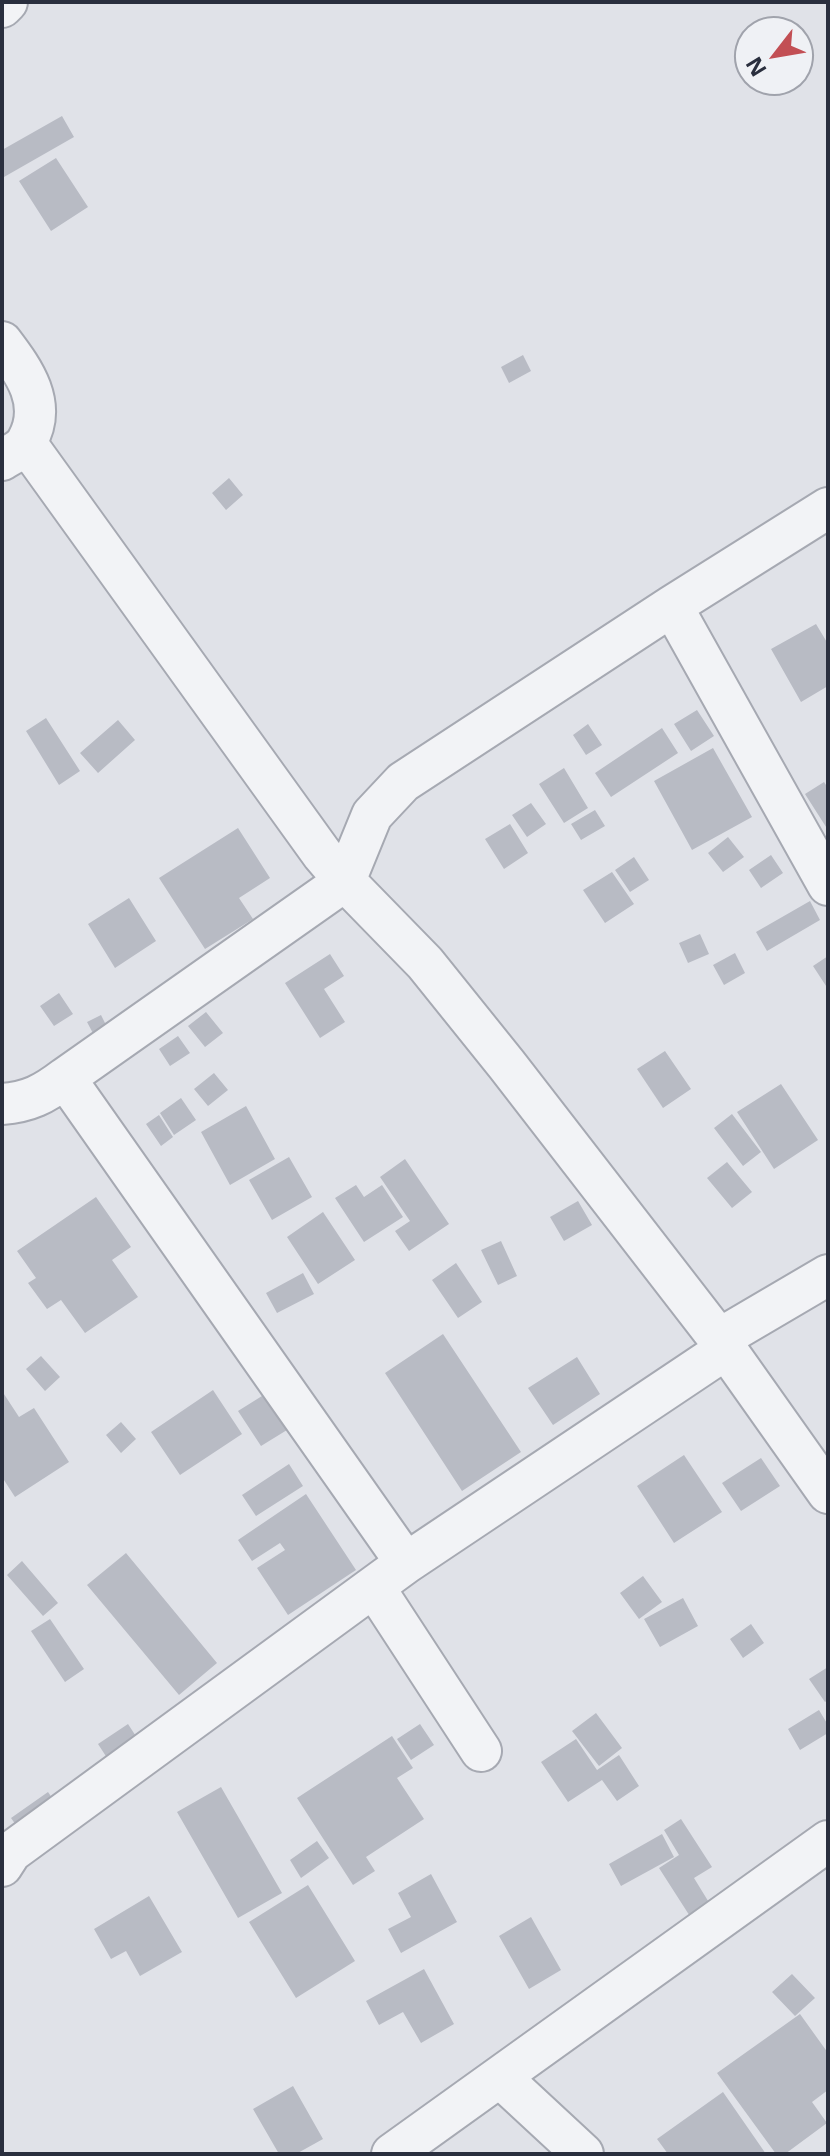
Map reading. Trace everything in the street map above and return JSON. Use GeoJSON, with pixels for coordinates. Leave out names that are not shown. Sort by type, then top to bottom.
{"type":"FeatureCollection","features":[{"type":"Feature","properties":{"kind":"street"},"geometry":{"type":"LineString","coordinates":[[2,7],[7,2]]}},
{"type":"Feature","properties":{"kind":"street"},"geometry":{"type":"LineString","coordinates":[[2,342],[30,386],[37,410],[14,452],[210,701],[345,881],[434,974],[722,1344],[828,1493]]}},
{"type":"Feature","properties":{"kind":"street"},"geometry":{"type":"LineString","coordinates":[[2,1104],[41,1096],[345,881],[372,815],[403,782],[828,508]]}},
{"type":"Feature","properties":{"kind":"street"},"geometry":{"type":"LineString","coordinates":[[672,606],[828,885]]}},
{"type":"Feature","properties":{"kind":"street"},"geometry":{"type":"LineString","coordinates":[[65,1078],[406,1563]]}},
{"type":"Feature","properties":{"kind":"street"},"geometry":{"type":"LineString","coordinates":[[2,1866],[11,1852],[406,1563],[722,1344],[828,1275]]}},
{"type":"Feature","properties":{"kind":"street"},"geometry":{"type":"LineString","coordinates":[[374,1587],[481,1751]]}},
{"type":"Feature","properties":{"kind":"street"},"geometry":{"type":"LineString","coordinates":[[392,2154],[828,1841]]}},
{"type":"Feature","properties":{"kind":"street"},"geometry":{"type":"LineString","coordinates":[[500,2077],[583,2154]]}},
{"type":"Feature","properties":{"kind":"building"},"geometry":{"type":"Polygon","coordinates":[[[62,116],[74,137],[4,177],[2,150],[62,116]]]}},
{"type":"Feature","properties":{"kind":"building"},"geometry":{"type":"Polygon","coordinates":[[[56,158],[88,207],[51,231],[19,181],[56,158]]]}},
{"type":"Feature","properties":{"kind":"building"},"geometry":{"type":"Polygon","coordinates":[[[523,355],[531,371],[509,383],[501,367],[523,355]]]}},
{"type":"Feature","properties":{"kind":"building"},"geometry":{"type":"Polygon","coordinates":[[[229,478],[243,495],[226,510],[212,493],[229,478]]]}},
{"type":"Feature","properties":{"kind":"building"},"geometry":{"type":"Polygon","coordinates":[[[816,624],[828,644],[828,686],[801,702],[771,649],[816,624]]]}},
{"type":"Feature","properties":{"kind":"building"},"geometry":{"type":"Polygon","coordinates":[[[697,710],[714,736],[691,751],[674,724],[697,710]]]}},
{"type":"Feature","properties":{"kind":"building"},"geometry":{"type":"Polygon","coordinates":[[[46,718],[80,771],[59,785],[26,731],[46,718]]]}},
{"type":"Feature","properties":{"kind":"building"},"geometry":{"type":"Polygon","coordinates":[[[118,720],[135,740],[98,773],[80,753],[118,720]]]}},
{"type":"Feature","properties":{"kind":"building"},"geometry":{"type":"Polygon","coordinates":[[[588,724],[602,745],[586,755],[573,735],[588,724]]]}},
{"type":"Feature","properties":{"kind":"building"},"geometry":{"type":"Polygon","coordinates":[[[662,728],[678,753],[611,797],[595,773],[662,728]]]}},
{"type":"Feature","properties":{"kind":"building"},"geometry":{"type":"Polygon","coordinates":[[[713,748],[752,817],[692,850],[654,781],[713,748]]]}},
{"type":"Feature","properties":{"kind":"building"},"geometry":{"type":"Polygon","coordinates":[[[564,768],[588,808],[564,823],[539,784],[564,768]]]}},
{"type":"Feature","properties":{"kind":"building"},"geometry":{"type":"Polygon","coordinates":[[[824,782],[828,788],[828,830],[805,794],[824,782]]]}},
{"type":"Feature","properties":{"kind":"building"},"geometry":{"type":"Polygon","coordinates":[[[531,803],[546,824],[527,837],[512,815],[531,803]]]}},
{"type":"Feature","properties":{"kind":"building"},"geometry":{"type":"Polygon","coordinates":[[[595,810],[605,826],[581,840],[571,824],[595,810]]]}},
{"type":"Feature","properties":{"kind":"building"},"geometry":{"type":"Polygon","coordinates":[[[510,824],[528,853],[504,869],[485,839],[510,824]]]}},
{"type":"Feature","properties":{"kind":"building"},"geometry":{"type":"Polygon","coordinates":[[[238,828],[270,878],[239,898],[253,919],[205,949],[159,878],[238,828]]]}},
{"type":"Feature","properties":{"kind":"building"},"geometry":{"type":"Polygon","coordinates":[[[728,837],[744,857],[723,872],[708,853],[728,837]]]}},
{"type":"Feature","properties":{"kind":"building"},"geometry":{"type":"Polygon","coordinates":[[[771,855],[783,873],[761,888],[749,870],[771,855]]]}},
{"type":"Feature","properties":{"kind":"building"},"geometry":{"type":"Polygon","coordinates":[[[634,857],[649,880],[630,892],[615,870],[634,857]]]}},
{"type":"Feature","properties":{"kind":"building"},"geometry":{"type":"Polygon","coordinates":[[[612,872],[634,904],[605,923],[583,890],[612,872]]]}},
{"type":"Feature","properties":{"kind":"building"},"geometry":{"type":"Polygon","coordinates":[[[129,898],[156,941],[115,968],[88,924],[129,898]]]}},
{"type":"Feature","properties":{"kind":"building"},"geometry":{"type":"Polygon","coordinates":[[[810,901],[820,920],[767,951],[756,932],[810,901]]]}},
{"type":"Feature","properties":{"kind":"building"},"geometry":{"type":"Polygon","coordinates":[[[700,934],[709,954],[688,963],[679,943],[700,934]]]}},
{"type":"Feature","properties":{"kind":"building"},"geometry":{"type":"Polygon","coordinates":[[[735,953],[745,973],[724,985],[713,965],[735,953]]]}},
{"type":"Feature","properties":{"kind":"building"},"geometry":{"type":"Polygon","coordinates":[[[330,954],[344,976],[324,989],[345,1022],[320,1038],[285,983],[330,954]]]}},
{"type":"Feature","properties":{"kind":"building"},"geometry":{"type":"Polygon","coordinates":[[[828,956],[828,989],[813,966],[828,956]]]}},
{"type":"Feature","properties":{"kind":"building"},"geometry":{"type":"Polygon","coordinates":[[[59,993],[73,1014],[54,1026],[40,1006],[59,993]]]}},
{"type":"Feature","properties":{"kind":"building"},"geometry":{"type":"Polygon","coordinates":[[[206,1012],[223,1033],[205,1047],[188,1026],[206,1012]]]}},
{"type":"Feature","properties":{"kind":"building"},"geometry":{"type":"Polygon","coordinates":[[[101,1015],[109,1031],[95,1037],[87,1022],[101,1015]]]}},
{"type":"Feature","properties":{"kind":"building"},"geometry":{"type":"Polygon","coordinates":[[[178,1036],[190,1053],[170,1066],[159,1049],[178,1036]]]}},
{"type":"Feature","properties":{"kind":"building"},"geometry":{"type":"Polygon","coordinates":[[[665,1051],[691,1089],[663,1108],[637,1069],[665,1051]]]}},
{"type":"Feature","properties":{"kind":"building"},"geometry":{"type":"Polygon","coordinates":[[[214,1073],[228,1090],[208,1106],[194,1089],[214,1073]]]}},
{"type":"Feature","properties":{"kind":"building"},"geometry":{"type":"Polygon","coordinates":[[[781,1084],[818,1140],[774,1169],[737,1112],[781,1084]]]}},
{"type":"Feature","properties":{"kind":"building"},"geometry":{"type":"Polygon","coordinates":[[[181,1098],[196,1120],[174,1135],[160,1113],[181,1098]]]}},
{"type":"Feature","properties":{"kind":"building"},"geometry":{"type":"Polygon","coordinates":[[[246,1106],[275,1159],[230,1185],[201,1132],[246,1106]]]}},
{"type":"Feature","properties":{"kind":"building"},"geometry":{"type":"Polygon","coordinates":[[[732,1114],[761,1152],[743,1166],[714,1128],[732,1114]]]}},
{"type":"Feature","properties":{"kind":"building"},"geometry":{"type":"Polygon","coordinates":[[[159,1115],[173,1137],[161,1146],[146,1124],[159,1115]]]}},
{"type":"Feature","properties":{"kind":"building"},"geometry":{"type":"Polygon","coordinates":[[[289,1157],[312,1197],[272,1220],[249,1180],[289,1157]]]}},
{"type":"Feature","properties":{"kind":"building"},"geometry":{"type":"Polygon","coordinates":[[[405,1159],[449,1224],[409,1251],[395,1231],[410,1221],[380,1177],[405,1159]]]}},
{"type":"Feature","properties":{"kind":"building"},"geometry":{"type":"Polygon","coordinates":[[[727,1162],[752,1192],[732,1208],[707,1178],[727,1162]]]}},
{"type":"Feature","properties":{"kind":"building"},"geometry":{"type":"Polygon","coordinates":[[[356,1185],[364,1197],[382,1185],[403,1217],[364,1242],[335,1198],[356,1185]]]}},
{"type":"Feature","properties":{"kind":"building"},"geometry":{"type":"Polygon","coordinates":[[[96,1197],[131,1247],[112,1260],[138,1297],[85,1333],[61,1300],[47,1309],[28,1283],[36,1278],[17,1251],[96,1197]]]}},
{"type":"Feature","properties":{"kind":"building"},"geometry":{"type":"Polygon","coordinates":[[[578,1201],[592,1225],[564,1241],[550,1217],[578,1201]]]}},
{"type":"Feature","properties":{"kind":"building"},"geometry":{"type":"Polygon","coordinates":[[[323,1212],[355,1260],[318,1284],[287,1237],[323,1212]]]}},
{"type":"Feature","properties":{"kind":"building"},"geometry":{"type":"Polygon","coordinates":[[[501,1241],[517,1276],[498,1285],[481,1250],[501,1241]]]}},
{"type":"Feature","properties":{"kind":"building"},"geometry":{"type":"Polygon","coordinates":[[[456,1263],[482,1302],[458,1318],[432,1280],[456,1263]]]}},
{"type":"Feature","properties":{"kind":"building"},"geometry":{"type":"Polygon","coordinates":[[[303,1273],[314,1294],[277,1313],[266,1293],[303,1273]]]}},
{"type":"Feature","properties":{"kind":"building"},"geometry":{"type":"Polygon","coordinates":[[[443,1334],[521,1452],[462,1491],[385,1373],[443,1334]]]}},
{"type":"Feature","properties":{"kind":"building"},"geometry":{"type":"Polygon","coordinates":[[[41,1356],[60,1377],[45,1391],[26,1369],[41,1356]]]}},
{"type":"Feature","properties":{"kind":"building"},"geometry":{"type":"Polygon","coordinates":[[[577,1357],[600,1394],[553,1425],[528,1388],[577,1357]]]}},
{"type":"Feature","properties":{"kind":"building"},"geometry":{"type":"Polygon","coordinates":[[[286,1381],[297,1398],[275,1412],[287,1430],[261,1446],[238,1411],[286,1381]]]}},
{"type":"Feature","properties":{"kind":"building"},"geometry":{"type":"Polygon","coordinates":[[[213,1390],[242,1434],[180,1475],[151,1432],[213,1390]]]}},
{"type":"Feature","properties":{"kind":"building"},"geometry":{"type":"Polygon","coordinates":[[[2,1391],[19,1417],[34,1408],[69,1462],[15,1497],[2,1477],[2,1391]]]}},
{"type":"Feature","properties":{"kind":"building"},"geometry":{"type":"Polygon","coordinates":[[[121,1422],[136,1439],[121,1453],[106,1435],[121,1422]]]}},
{"type":"Feature","properties":{"kind":"building"},"geometry":{"type":"Polygon","coordinates":[[[684,1455],[722,1512],[674,1543],[637,1486],[684,1455]]]}},
{"type":"Feature","properties":{"kind":"building"},"geometry":{"type":"Polygon","coordinates":[[[761,1458],[780,1486],[741,1511],[722,1483],[761,1458]]]}},
{"type":"Feature","properties":{"kind":"building"},"geometry":{"type":"Polygon","coordinates":[[[289,1464],[303,1486],[256,1516],[242,1495],[289,1464]]]}},
{"type":"Feature","properties":{"kind":"building"},"geometry":{"type":"Polygon","coordinates":[[[306,1494],[356,1570],[288,1615],[257,1568],[285,1550],[280,1543],[252,1561],[238,1540],[306,1494]]]}},
{"type":"Feature","properties":{"kind":"building"},"geometry":{"type":"Polygon","coordinates":[[[126,1553],[217,1663],[179,1695],[87,1585],[126,1553]]]}},
{"type":"Feature","properties":{"kind":"building"},"geometry":{"type":"Polygon","coordinates":[[[22,1561],[58,1603],[43,1616],[7,1575],[22,1561]]]}},
{"type":"Feature","properties":{"kind":"building"},"geometry":{"type":"Polygon","coordinates":[[[643,1576],[662,1602],[639,1619],[620,1593],[643,1576]]]}},
{"type":"Feature","properties":{"kind":"building"},"geometry":{"type":"Polygon","coordinates":[[[683,1598],[698,1626],[660,1647],[644,1619],[683,1598]]]}},
{"type":"Feature","properties":{"kind":"building"},"geometry":{"type":"Polygon","coordinates":[[[50,1619],[84,1669],[65,1682],[31,1631],[50,1619]]]}},
{"type":"Feature","properties":{"kind":"building"},"geometry":{"type":"Polygon","coordinates":[[[751,1624],[764,1643],[743,1658],[730,1639],[751,1624]]]}},
{"type":"Feature","properties":{"kind":"building"},"geometry":{"type":"Polygon","coordinates":[[[828,1667],[828,1700],[825,1702],[809,1679],[828,1667]]]}},
{"type":"Feature","properties":{"kind":"building"},"geometry":{"type":"Polygon","coordinates":[[[819,1710],[828,1725],[828,1733],[800,1750],[788,1729],[819,1710]]]}},
{"type":"Feature","properties":{"kind":"building"},"geometry":{"type":"Polygon","coordinates":[[[596,1713],[622,1748],[599,1766],[572,1731],[596,1713]]]}},
{"type":"Feature","properties":{"kind":"building"},"geometry":{"type":"Polygon","coordinates":[[[128,1724],[143,1747],[113,1767],[98,1744],[128,1724]]]}},
{"type":"Feature","properties":{"kind":"building"},"geometry":{"type":"Polygon","coordinates":[[[420,1724],[434,1745],[411,1760],[397,1739],[420,1724]]]}},
{"type":"Feature","properties":{"kind":"building"},"geometry":{"type":"Polygon","coordinates":[[[392,1736],[413,1768],[397,1778],[424,1819],[366,1857],[375,1871],[353,1885],[297,1798],[392,1736]]]}},
{"type":"Feature","properties":{"kind":"building"},"geometry":{"type":"Polygon","coordinates":[[[576,1739],[597,1770],[619,1755],[639,1786],[617,1801],[602,1780],[568,1802],[541,1762],[576,1739]]]}},
{"type":"Feature","properties":{"kind":"building"},"geometry":{"type":"Polygon","coordinates":[[[221,1787],[282,1893],[238,1918],[177,1812],[221,1787]]]}},
{"type":"Feature","properties":{"kind":"building"},"geometry":{"type":"Polygon","coordinates":[[[48,1792],[65,1817],[28,1842],[11,1818],[48,1792]]]}},
{"type":"Feature","properties":{"kind":"building"},"geometry":{"type":"Polygon","coordinates":[[[681,1819],[712,1867],[694,1878],[713,1909],[693,1921],[659,1868],[679,1855],[664,1830],[681,1819]]]}},
{"type":"Feature","properties":{"kind":"building"},"geometry":{"type":"Polygon","coordinates":[[[662,1834],[674,1857],[621,1886],[609,1864],[662,1834]]]}},
{"type":"Feature","properties":{"kind":"building"},"geometry":{"type":"Polygon","coordinates":[[[317,1841],[329,1858],[301,1878],[290,1860],[317,1841]]]}},
{"type":"Feature","properties":{"kind":"building"},"geometry":{"type":"Polygon","coordinates":[[[431,1874],[457,1922],[401,1953],[388,1929],[411,1917],[398,1893],[431,1874]]]}},
{"type":"Feature","properties":{"kind":"building"},"geometry":{"type":"Polygon","coordinates":[[[308,1885],[355,1961],[296,1998],[249,1922],[308,1885]]]}},
{"type":"Feature","properties":{"kind":"building"},"geometry":{"type":"Polygon","coordinates":[[[149,1896],[182,1952],[140,1976],[126,1951],[111,1959],[94,1929],[149,1896]]]}},
{"type":"Feature","properties":{"kind":"building"},"geometry":{"type":"Polygon","coordinates":[[[531,1917],[561,1970],[529,1989],[499,1936],[531,1917]]]}},
{"type":"Feature","properties":{"kind":"building"},"geometry":{"type":"Polygon","coordinates":[[[424,1969],[454,2024],[421,2043],[403,2012],[379,2025],[366,2001],[424,1969]]]}},
{"type":"Feature","properties":{"kind":"building"},"geometry":{"type":"Polygon","coordinates":[[[792,1974],[815,1998],[795,2016],[772,1992],[792,1974]]]}},
{"type":"Feature","properties":{"kind":"building"},"geometry":{"type":"Polygon","coordinates":[[[800,2014],[828,2053],[828,2090],[812,2102],[827,2123],[785,2154],[776,2154],[717,2073],[800,2014]]]}},
{"type":"Feature","properties":{"kind":"building"},"geometry":{"type":"Polygon","coordinates":[[[293,2086],[323,2139],[296,2154],[279,2154],[253,2109],[293,2086]]]}},
{"type":"Feature","properties":{"kind":"building"},"geometry":{"type":"Polygon","coordinates":[[[723,2092],[766,2154],[668,2154],[657,2139],[723,2092]]]}}]}
